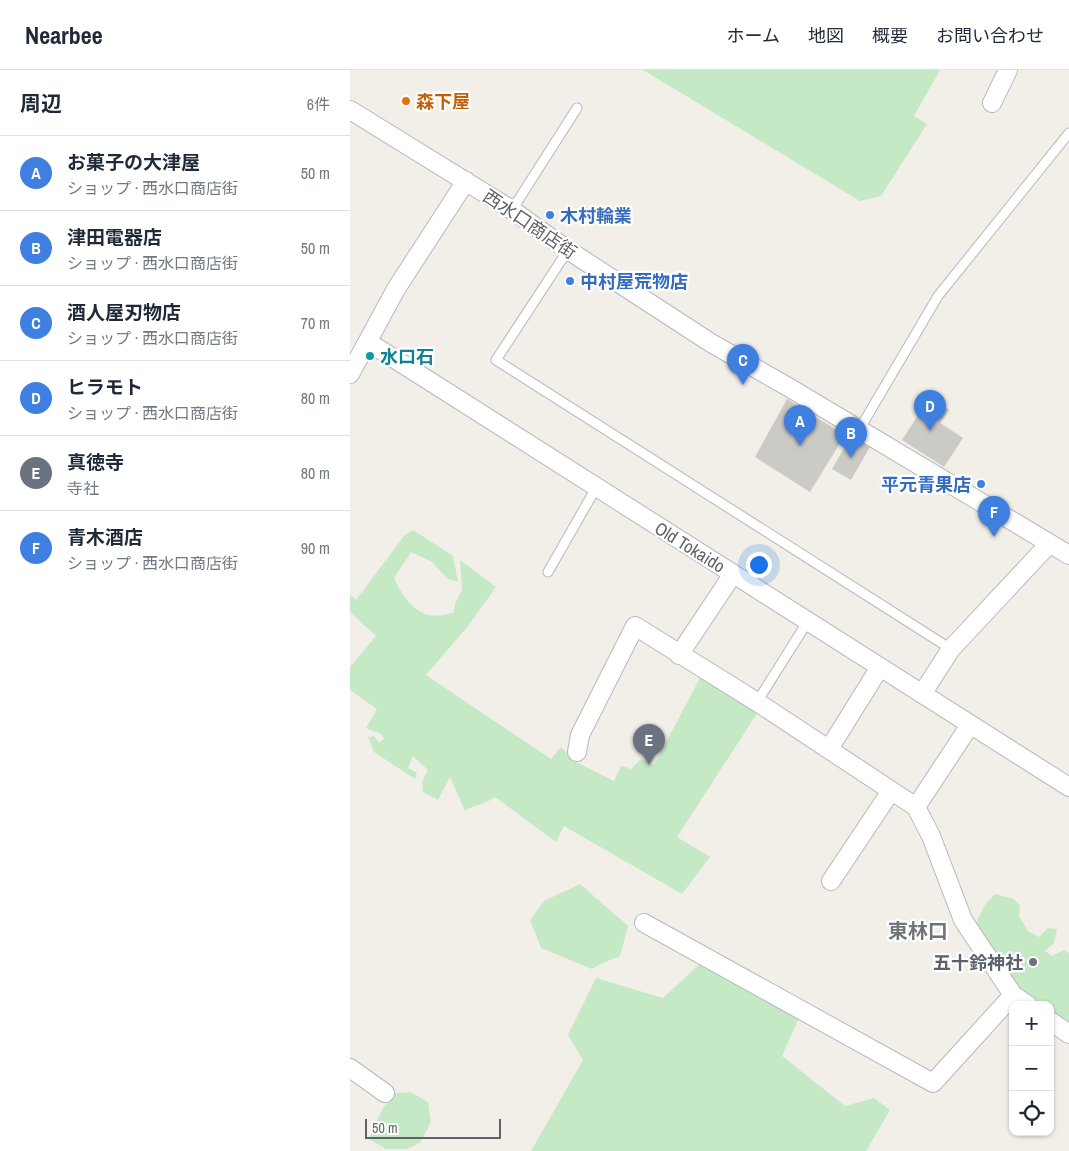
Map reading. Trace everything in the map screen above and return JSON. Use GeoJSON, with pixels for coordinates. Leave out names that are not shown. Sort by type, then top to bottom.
{"type":"FeatureCollection","features":[{"type":"Feature","properties":{"kind":"street"},"geometry":{"type":"LineString","coordinates":[[992,103],[1008,70]]}},
{"type":"Feature","properties":{"kind":"street","name":"西水口商店街"},"geometry":{"type":"LineString","coordinates":[[350,110],[512,210],[568,250],[711,343],[1069,555]]}},
{"type":"Feature","properties":{"kind":"street"},"geometry":{"type":"LineString","coordinates":[[350,374],[396,289],[466,181]]}},
{"type":"Feature","properties":{"kind":"street","name":"Old Tokaido"},"geometry":{"type":"LineString","coordinates":[[368,342],[1069,787]]}},
{"type":"Feature","properties":{"kind":"street"},"geometry":{"type":"LineString","coordinates":[[922,694],[951,649],[1049,544]]}},
{"type":"Feature","properties":{"kind":"street"},"geometry":{"type":"LineString","coordinates":[[679,655],[733,574]]}},
{"type":"Feature","properties":{"kind":"street"},"geometry":{"type":"LineString","coordinates":[[577,752],[580,735],[635,626],[757,702],[916,807],[931,836],[963,920],[1013,995],[1022,1001]]}},
{"type":"Feature","properties":{"kind":"street"},"geometry":{"type":"LineString","coordinates":[[828,749],[880,667]]}},
{"type":"Feature","properties":{"kind":"street"},"geometry":{"type":"LineString","coordinates":[[916,807],[970,725]]}},
{"type":"Feature","properties":{"kind":"street"},"geometry":{"type":"LineString","coordinates":[[831,881],[890,791]]}},
{"type":"Feature","properties":{"kind":"street"},"geometry":{"type":"LineString","coordinates":[[644,923],[933,1083],[1013,995]]}},
{"type":"Feature","properties":{"kind":"street"},"geometry":{"type":"LineString","coordinates":[[1054,1024],[1069,1034]]}},
{"type":"Feature","properties":{"kind":"street"},"geometry":{"type":"LineString","coordinates":[[350,1068],[384,1093]]}},
{"type":"Feature","properties":{"kind":"lane"},"geometry":{"type":"LineString","coordinates":[[512,210],[577,108]]}},
{"type":"Feature","properties":{"kind":"lane"},"geometry":{"type":"LineString","coordinates":[[859,430],[938,296],[1069,133]]}},
{"type":"Feature","properties":{"kind":"lane"},"geometry":{"type":"LineString","coordinates":[[568,250],[496,360],[951,649]]}},
{"type":"Feature","properties":{"kind":"lane"},"geometry":{"type":"LineString","coordinates":[[548,572],[596,488]]}},
{"type":"Feature","properties":{"kind":"lane"},"geometry":{"type":"LineString","coordinates":[[757,702],[808,621]]}},
{"type":"Feature","properties":{"kind":"green space"},"geometry":{"type":"Polygon","coordinates":[[[643,70],[940,70],[914,116],[927,124],[881,196],[860,201],[643,70]]]}},
{"type":"Feature","properties":{"kind":"green space"},"geometry":{"type":"Polygon","coordinates":[[[413,530],[453,556],[458,582],[448,579],[432,562],[411,552],[394,578],[404,596],[417,610],[433,616],[454,612],[455,604],[462,590],[460,560],[496,587],[468,626],[426,675],[551,759],[561,747],[576,762],[614,781],[621,766],[631,769],[641,759],[654,765],[700,678],[758,712],[677,837],[710,857],[682,894],[564,826],[556,842],[495,797],[465,811],[450,777],[438,800],[423,792],[422,782],[428,770],[413,756],[408,768],[417,773],[415,779],[374,752],[368,737],[374,736],[379,743],[384,739],[381,734],[366,728],[377,709],[350,690],[350,667],[376,636],[350,612],[350,595],[356,600],[404,536],[413,530]]]}},
{"type":"Feature","properties":{"kind":"green space"},"geometry":{"type":"Polygon","coordinates":[[[580,884],[628,926],[620,956],[592,969],[541,948],[530,920],[544,901],[580,884]]]}},
{"type":"Feature","properties":{"kind":"green space","name":"五十鈴神社"},"geometry":{"type":"Polygon","coordinates":[[[995,894],[1014,899],[1020,906],[1019,916],[1028,931],[1039,937],[1048,928],[1057,929],[1054,943],[1045,951],[1052,956],[1064,950],[1069,953],[1069,1030],[1054,1020],[1054,1001],[1031,1001],[1026,996],[1003,967],[975,925],[986,903],[995,894]]]}},
{"type":"Feature","properties":{"kind":"green space"},"geometry":{"type":"Polygon","coordinates":[[[704,960],[798,1020],[782,1056],[845,1106],[874,1098],[890,1110],[866,1151],[531,1151],[583,1060],[568,1035],[596,978],[663,998],[704,960]]]}},
{"type":"Feature","properties":{"kind":"green space"},"geometry":{"type":"Polygon","coordinates":[[[410,1092],[428,1102],[431,1122],[420,1143],[406,1149],[386,1149],[369,1139],[383,1108],[395,1093],[410,1092]]]}},
{"type":"Feature","properties":{"kind":"building"},"geometry":{"type":"Polygon","coordinates":[[[930,397],[949,410],[940,423],[963,438],[944,467],[902,440],[930,397]]]}},
{"type":"Feature","properties":{"kind":"building"},"geometry":{"type":"Polygon","coordinates":[[[787,399],[845,435],[810,492],[755,457],[787,399]]]}},
{"type":"Feature","properties":{"kind":"building"},"geometry":{"type":"Polygon","coordinates":[[[851,436],[870,447],[851,480],[832,469],[851,436]]]}},
{"type":"Feature","properties":{"kind":"place","name":"森下屋"},"geometry":{"type":"Point","coordinates":[406,101]}},
{"type":"Feature","properties":{"kind":"place","name":"木村輪業"},"geometry":{"type":"Point","coordinates":[550,215]}},
{"type":"Feature","properties":{"kind":"place","name":"中村屋荒物店"},"geometry":{"type":"Point","coordinates":[570,281]}},
{"type":"Feature","properties":{"kind":"place","name":"水口石"},"geometry":{"type":"Point","coordinates":[370,356]}},
{"type":"Feature","properties":{"kind":"place","name":"酒人屋刃物店"},"geometry":{"type":"Point","coordinates":[743,385]}},
{"type":"Feature","properties":{"kind":"place","name":"ヒラモト"},"geometry":{"type":"Point","coordinates":[930,431]}},
{"type":"Feature","properties":{"kind":"place","name":"お菓子の大津屋"},"geometry":{"type":"Point","coordinates":[800,446]}},
{"type":"Feature","properties":{"kind":"place","name":"津田電器店"},"geometry":{"type":"Point","coordinates":[851,458]}},
{"type":"Feature","properties":{"kind":"place","name":"平元青果店"},"geometry":{"type":"Point","coordinates":[981,484]}},
{"type":"Feature","properties":{"kind":"place","name":"青木酒店"},"geometry":{"type":"Point","coordinates":[994,537]}},
{"type":"Feature","properties":{"kind":"place","name":"真徳寺"},"geometry":{"type":"Point","coordinates":[649,765]}},
{"type":"Feature","properties":{"kind":"place","name":"五十鈴神社"},"geometry":{"type":"Point","coordinates":[1033,962]}},
{"type":"Feature","properties":{"kind":"district","name":"東林口"},"geometry":{"type":"Point","coordinates":[918,930]}}]}
